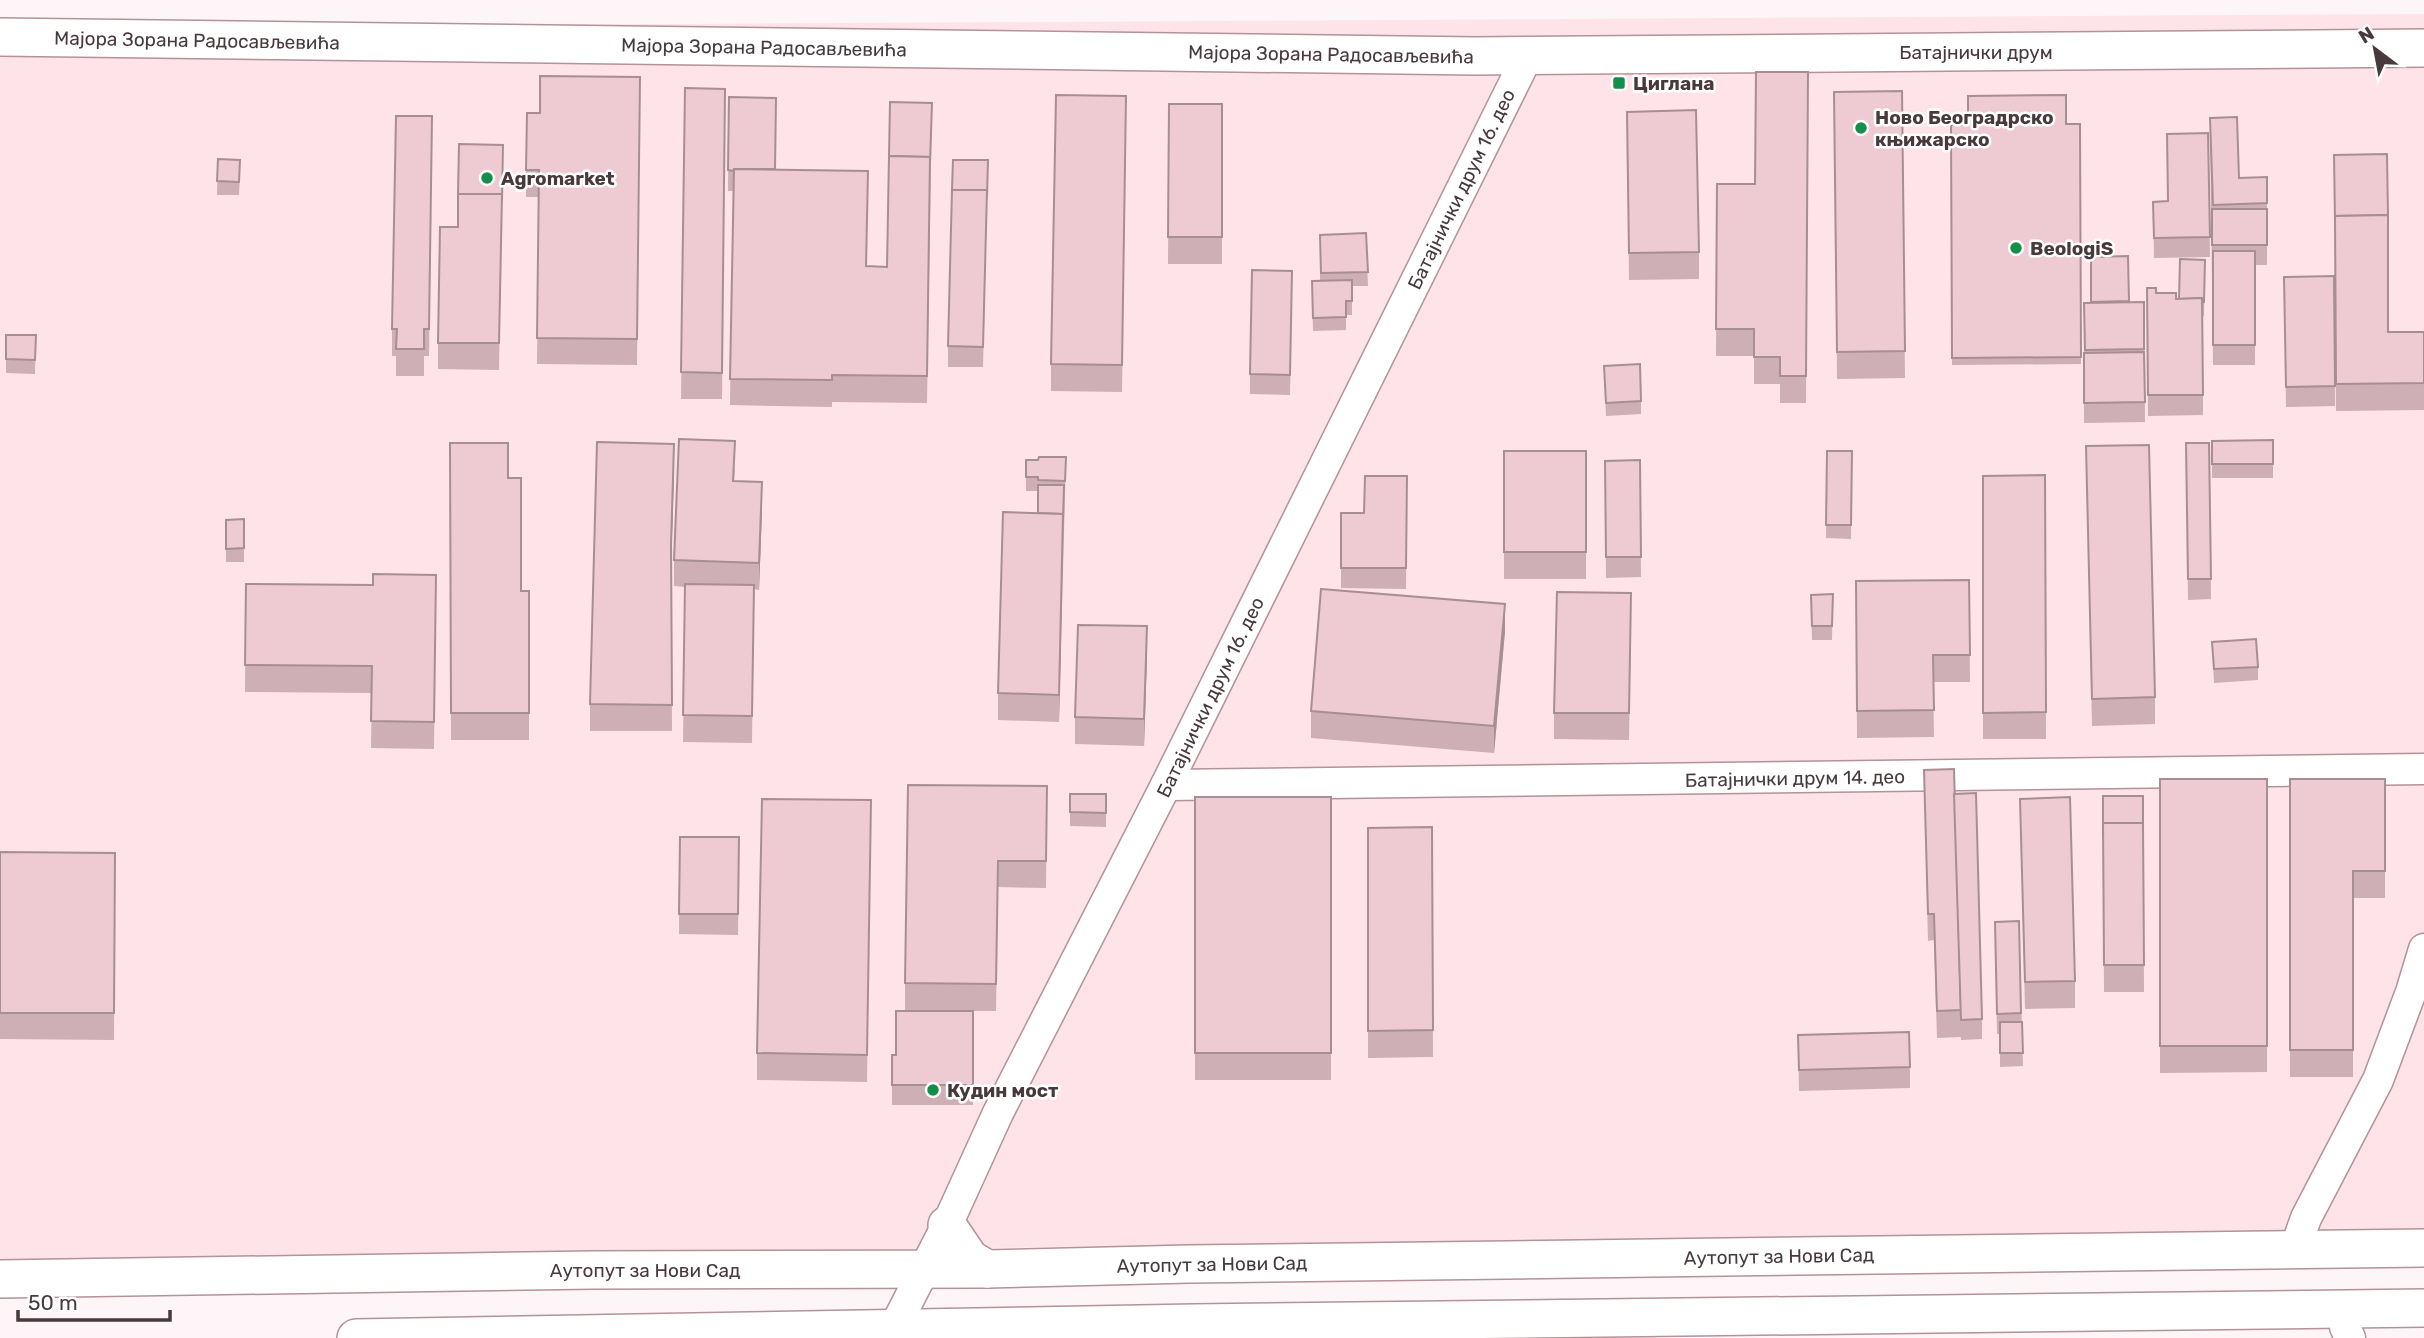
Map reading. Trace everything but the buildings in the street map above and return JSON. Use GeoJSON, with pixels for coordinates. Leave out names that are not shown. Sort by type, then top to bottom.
{"type":"FeatureCollection","features":[{"type":"Feature","properties":{"kind":"main road","name":"Мајора Зорана Радосављевића"},"geometry":{"type":"LineString","coordinates":[[0,37],[1528,55]]}},
{"type":"Feature","properties":{"kind":"main road","name":"Батајнички друм"},"geometry":{"type":"LineString","coordinates":[[1528,55],[2424,48]]}},
{"type":"Feature","properties":{"kind":"main road"},"geometry":{"type":"LineString","coordinates":[[947,1225],[970,1259],[987,1269]]}},
{"type":"Feature","properties":{"kind":"main road","name":"Аутопут за Нови Сад"},"geometry":{"type":"LineString","coordinates":[[0,1279],[606,1270],[987,1269],[1245,1263],[2424,1248]]}},
{"type":"Feature","properties":{"kind":"main road"},"geometry":{"type":"LineString","coordinates":[[356,1338],[891,1334],[1194,1323],[2347,1323],[2424,1308]]}},
{"type":"Feature","properties":{"kind":"street","name":"Батајнички друм 16. део"},"geometry":{"type":"LineString","coordinates":[[891,1334],[926,1269],[998,1113],[1166,785],[1528,55]]}},
{"type":"Feature","properties":{"kind":"street","name":"Батајнички друм 14. део"},"geometry":{"type":"LineString","coordinates":[[1166,785],[2424,769]]}},
{"type":"Feature","properties":{"kind":"street"},"geometry":{"type":"LineString","coordinates":[[2299,1249],[2300,1235],[2306,1218],[2378,1080],[2424,949]]}},
{"type":"Feature","properties":{"kind":"shaded area"},"geometry":{"type":"Polygon","coordinates":[[[2424,14],[2424,1229],[0,1261],[0,28],[2424,14]]]}},
{"type":"Feature","properties":{"kind":"place","name":"Циглана"},"geometry":{"type":"Point","coordinates":[1619,83]}},
{"type":"Feature","properties":{"kind":"place","name":"Ново Београдрско књижарско"},"geometry":{"type":"Point","coordinates":[1861,128]}},
{"type":"Feature","properties":{"kind":"place","name":"Agromarket"},"geometry":{"type":"Point","coordinates":[487,178]}},
{"type":"Feature","properties":{"kind":"place","name":"BeologiS"},"geometry":{"type":"Point","coordinates":[2016,248]}},
{"type":"Feature","properties":{"kind":"place","name":"Кудин мост"},"geometry":{"type":"Point","coordinates":[933,1090]}}]}
